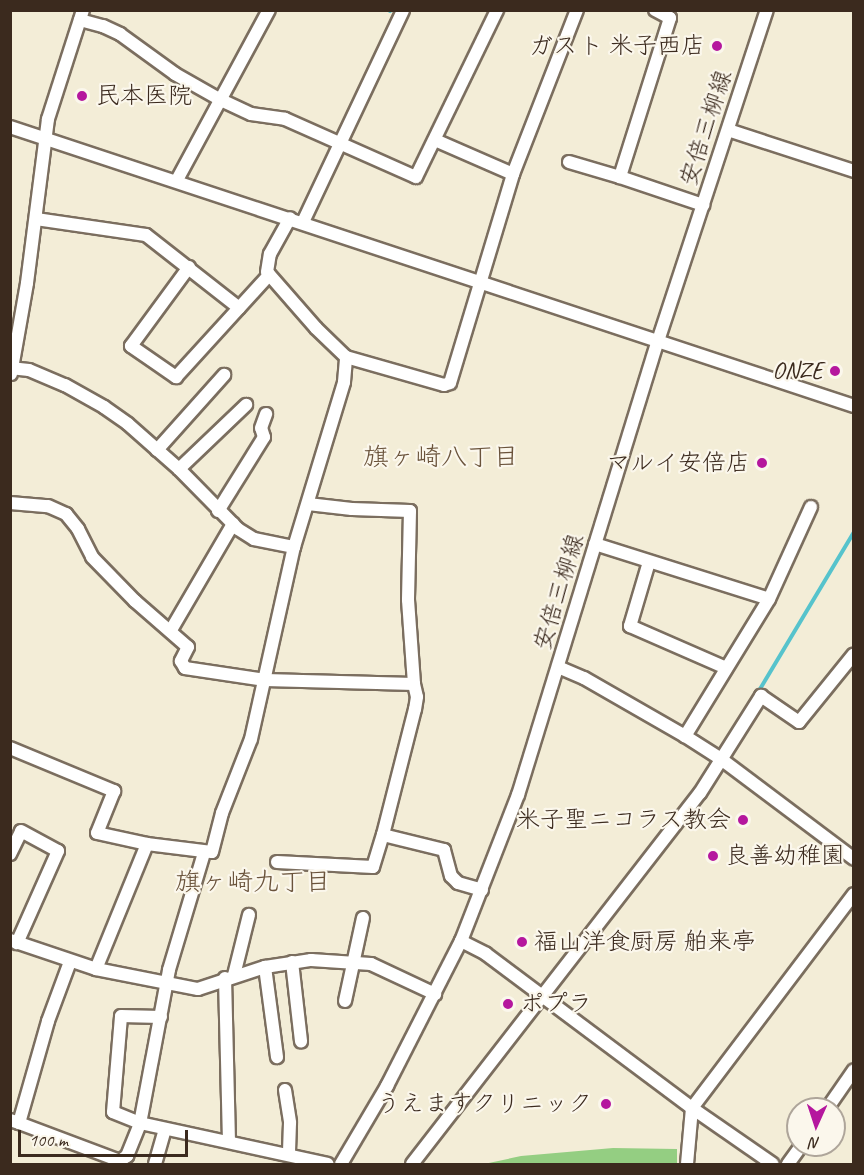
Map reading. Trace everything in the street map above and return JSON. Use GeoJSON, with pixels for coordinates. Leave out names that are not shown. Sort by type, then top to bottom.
{"type":"FeatureCollection","features":[{"type":"Feature","properties":{"kind":"street"},"geometry":{"type":"LineString","coordinates":[[177,180],[269,10]]}},
{"type":"Feature","properties":{"kind":"street"},"geometry":{"type":"LineString","coordinates":[[303,222],[403,10]]}},
{"type":"Feature","properties":{"kind":"street"},"geometry":{"type":"LineString","coordinates":[[294,548],[254,539],[233,524],[179,469],[128,424],[64,385],[29,370],[11,370],[36,219],[48,119],[81,14],[120,34],[175,74],[221,100],[251,114],[285,119],[416,177],[496,10]]}},
{"type":"Feature","properties":{"kind":"street"},"geometry":{"type":"LineString","coordinates":[[290,218],[266,264],[269,275],[346,357],[444,385],[450,383],[513,174],[577,10]]}},
{"type":"Feature","properties":{"kind":"street"},"geometry":{"type":"LineString","coordinates":[[620,177],[670,18],[655,10]]}},
{"type":"Feature","properties":{"kind":"street","name":"安倍三柳線"},"geometry":{"type":"LineString","coordinates":[[341,1164],[387,1086],[461,941],[518,795],[658,341],[767,10]]}},
{"type":"Feature","properties":{"kind":"street"},"geometry":{"type":"LineString","coordinates":[[10,127],[177,180],[854,406]]}},
{"type":"Feature","properties":{"kind":"street"},"geometry":{"type":"LineString","coordinates":[[728,130],[854,171]]}},
{"type":"Feature","properties":{"kind":"street"},"geometry":{"type":"LineString","coordinates":[[435,140],[513,174]]}},
{"type":"Feature","properties":{"kind":"street"},"geometry":{"type":"LineString","coordinates":[[569,162],[703,205]]}},
{"type":"Feature","properties":{"kind":"street"},"geometry":{"type":"LineString","coordinates":[[36,219],[146,235],[239,308]]}},
{"type":"Feature","properties":{"kind":"street"},"geometry":{"type":"LineString","coordinates":[[189,267],[131,346],[176,377],[269,275]]}},
{"type":"Feature","properties":{"kind":"street"},"geometry":{"type":"LineString","coordinates":[[10,748],[114,791],[97,833],[147,844],[204,853],[212,852],[222,813],[251,739],[294,548],[318,475],[317,465],[344,382],[346,357]]}},
{"type":"Feature","properties":{"kind":"street"},"geometry":{"type":"LineString","coordinates":[[157,450],[224,375]]}},
{"type":"Feature","properties":{"kind":"street"},"geometry":{"type":"LineString","coordinates":[[179,469],[246,405]]}},
{"type":"Feature","properties":{"kind":"street"},"geometry":{"type":"LineString","coordinates":[[218,511],[264,436],[261,428],[266,414]]}},
{"type":"Feature","properties":{"kind":"street"},"geometry":{"type":"LineString","coordinates":[[10,503],[48,506],[66,514],[78,529],[92,557],[135,602],[171,630],[188,647],[181,661],[185,668],[265,680],[414,684]]}},
{"type":"Feature","properties":{"kind":"street"},"geometry":{"type":"LineString","coordinates":[[277,862],[373,867],[417,697],[408,600],[410,511],[352,509],[308,504]]}},
{"type":"Feature","properties":{"kind":"street"},"geometry":{"type":"LineString","coordinates":[[685,736],[769,599],[811,507]]}},
{"type":"Feature","properties":{"kind":"street"},"geometry":{"type":"LineString","coordinates":[[171,630],[233,524]]}},
{"type":"Feature","properties":{"kind":"street"},"geometry":{"type":"LineString","coordinates":[[595,544],[769,599]]}},
{"type":"Feature","properties":{"kind":"street"},"geometry":{"type":"LineString","coordinates":[[649,561],[630,626],[726,668]]}},
{"type":"Feature","properties":{"kind":"street"},"geometry":{"type":"LineString","coordinates":[[411,1164],[700,793],[761,696],[799,722],[854,654]]}},
{"type":"Feature","properties":{"kind":"street"},"geometry":{"type":"LineString","coordinates":[[558,667],[584,678],[721,759],[854,860]]}},
{"type":"Feature","properties":{"kind":"street"},"geometry":{"type":"LineString","coordinates":[[10,854],[21,831],[58,851],[14,941],[70,962],[167,985],[198,989],[229,977],[292,962],[354,962],[371,964],[435,994]]}},
{"type":"Feature","properties":{"kind":"street"},"geometry":{"type":"LineString","coordinates":[[383,835],[444,850],[451,876],[458,883],[482,890]]}},
{"type":"Feature","properties":{"kind":"street"},"geometry":{"type":"LineString","coordinates":[[96,969],[147,844]]}},
{"type":"Feature","properties":{"kind":"street"},"geometry":{"type":"LineString","coordinates":[[70,962],[15,1122],[120,1161],[127,1156],[141,1123],[169,970],[204,853]]}},
{"type":"Feature","properties":{"kind":"street"},"geometry":{"type":"LineString","coordinates":[[687,1164],[692,1108],[854,894]]}},
{"type":"Feature","properties":{"kind":"street"},"geometry":{"type":"LineString","coordinates":[[229,1142],[229,977],[249,915]]}},
{"type":"Feature","properties":{"kind":"street"},"geometry":{"type":"LineString","coordinates":[[345,1001],[363,918]]}},
{"type":"Feature","properties":{"kind":"street"},"geometry":{"type":"LineString","coordinates":[[461,941],[486,954],[692,1108],[773,1164]]}},
{"type":"Feature","properties":{"kind":"street"},"geometry":{"type":"LineString","coordinates":[[292,962],[301,1041]]}},
{"type":"Feature","properties":{"kind":"street"},"geometry":{"type":"LineString","coordinates":[[265,967],[277,1057]]}},
{"type":"Feature","properties":{"kind":"street"},"geometry":{"type":"LineString","coordinates":[[161,1017],[121,1016],[113,1112],[165,1129],[328,1164]]}},
{"type":"Feature","properties":{"kind":"street"},"geometry":{"type":"LineString","coordinates":[[835,1097],[854,1070]]}},
{"type":"Feature","properties":{"kind":"street"},"geometry":{"type":"LineString","coordinates":[[285,1090],[290,1124],[289,1154]]}},
{"type":"Feature","properties":{"kind":"street"},"geometry":{"type":"LineString","coordinates":[[155,1164],[165,1129]]}},
{"type":"Feature","properties":{"kind":"green space"},"geometry":{"type":"Polygon","coordinates":[[[613,1148],[677,1149],[677,1164],[484,1164],[521,1156],[613,1148]]]}},
{"type":"Feature","properties":{"kind":"waterway"},"geometry":{"type":"LineString","coordinates":[[760,689],[854,532]]}},
{"type":"Feature","properties":{"kind":"place","name":"ガスト 米子西店"},"geometry":{"type":"Point","coordinates":[717,46]}},
{"type":"Feature","properties":{"kind":"place","name":"民本医院"},"geometry":{"type":"Point","coordinates":[82,96]}},
{"type":"Feature","properties":{"kind":"place","name":"ONZE"},"geometry":{"type":"Point","coordinates":[835,371]}},
{"type":"Feature","properties":{"kind":"place","name":"マルイ安倍店"},"geometry":{"type":"Point","coordinates":[762,463]}},
{"type":"Feature","properties":{"kind":"place","name":"米子聖ニコラス教会"},"geometry":{"type":"Point","coordinates":[743,820]}},
{"type":"Feature","properties":{"kind":"place","name":"良善幼稚園"},"geometry":{"type":"Point","coordinates":[713,856]}},
{"type":"Feature","properties":{"kind":"place","name":"福山洋食厨房 舶来亭"},"geometry":{"type":"Point","coordinates":[522,942]}},
{"type":"Feature","properties":{"kind":"place","name":"ポプラ"},"geometry":{"type":"Point","coordinates":[508,1004]}},
{"type":"Feature","properties":{"kind":"place","name":"うえますクリニック"},"geometry":{"type":"Point","coordinates":[606,1104]}},
{"type":"Feature","properties":{"kind":"district","name":"旗ヶ崎八丁目"},"geometry":{"type":"Point","coordinates":[441,457]}},
{"type":"Feature","properties":{"kind":"district","name":"旗ヶ崎九丁目"},"geometry":{"type":"Point","coordinates":[253,882]}}]}
